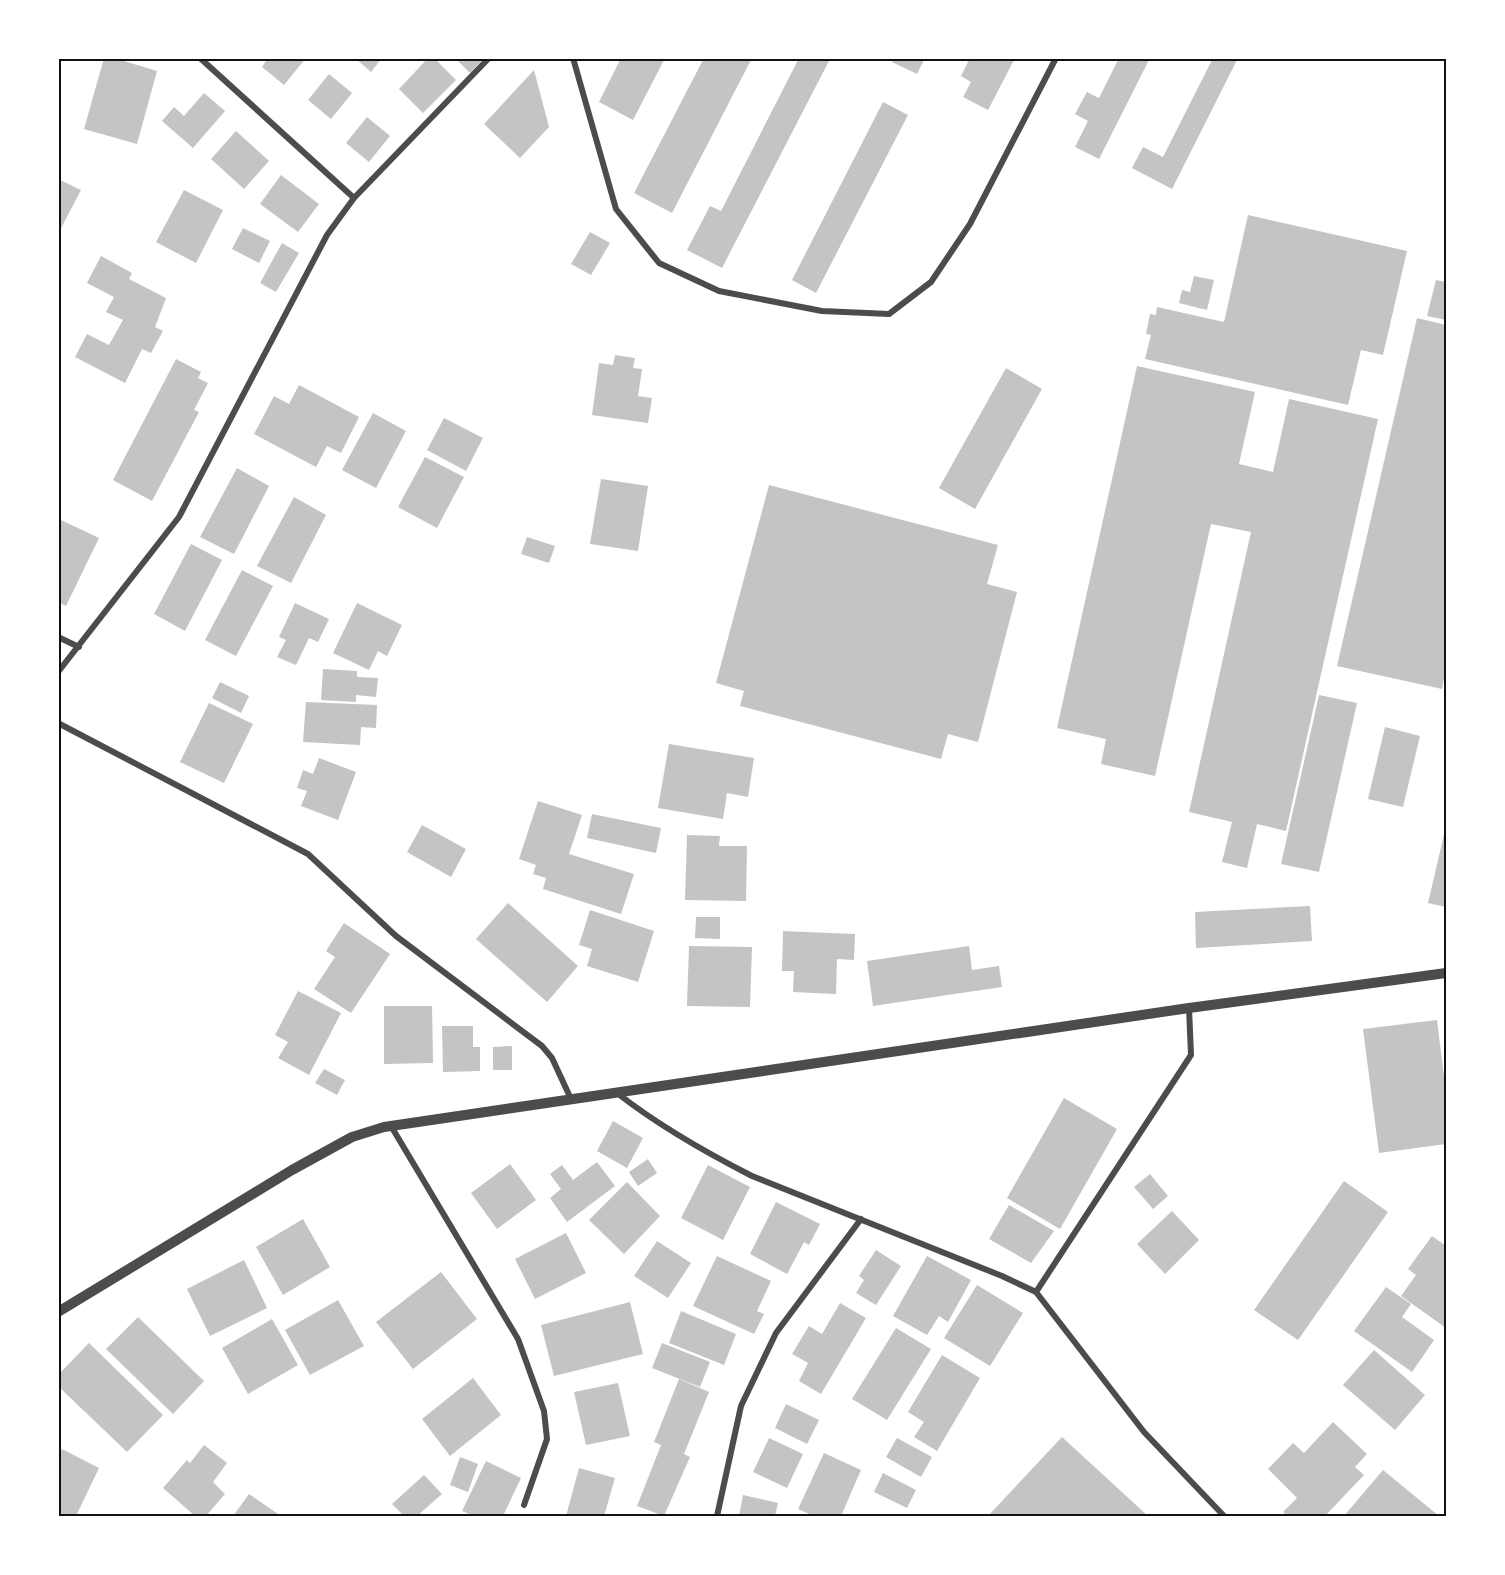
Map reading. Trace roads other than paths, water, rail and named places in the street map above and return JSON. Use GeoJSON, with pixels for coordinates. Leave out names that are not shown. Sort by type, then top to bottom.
{"type":"FeatureCollection","features":[{"type":"Feature","properties":{"kind":"street"},"geometry":{"type":"LineString","coordinates":[[200,58],[354,198]]}},
{"type":"Feature","properties":{"kind":"street"},"geometry":{"type":"LineString","coordinates":[[58,672],[179,517],[327,235],[354,198],[489,58]]}},
{"type":"Feature","properties":{"kind":"street"},"geometry":{"type":"LineString","coordinates":[[573,58],[616,208],[659,263],[719,291],[822,311],[889,314],[930,282],[970,224],[1056,58]]}},
{"type":"Feature","properties":{"kind":"street"},"geometry":{"type":"LineString","coordinates":[[58,637],[79,646]]}},
{"type":"Feature","properties":{"kind":"street"},"geometry":{"type":"LineString","coordinates":[[58,723],[308,854],[396,936],[542,1046],[552,1058],[571,1099]]}},
{"type":"Feature","properties":{"kind":"street"},"geometry":{"type":"LineString","coordinates":[[58,1312],[310,1160],[352,1137],[391,1126],[1189,1008],[1446,973]]}},
{"type":"Feature","properties":{"kind":"street"},"geometry":{"type":"LineString","coordinates":[[1036,1292],[1191,1054],[1189,1008]]}},
{"type":"Feature","properties":{"kind":"street"},"geometry":{"type":"LineString","coordinates":[[616,1092],[646,1116],[714,1157],[752,1176],[1002,1276],[1036,1292],[1144,1432],[1224,1516]]}},
{"type":"Feature","properties":{"kind":"street"},"geometry":{"type":"LineString","coordinates":[[391,1126],[518,1339],[544,1411],[547,1439],[524,1505]]}},
{"type":"Feature","properties":{"kind":"street"},"geometry":{"type":"LineString","coordinates":[[717,1516],[741,1406],[766,1353],[776,1333],[861,1219]]}}]}
